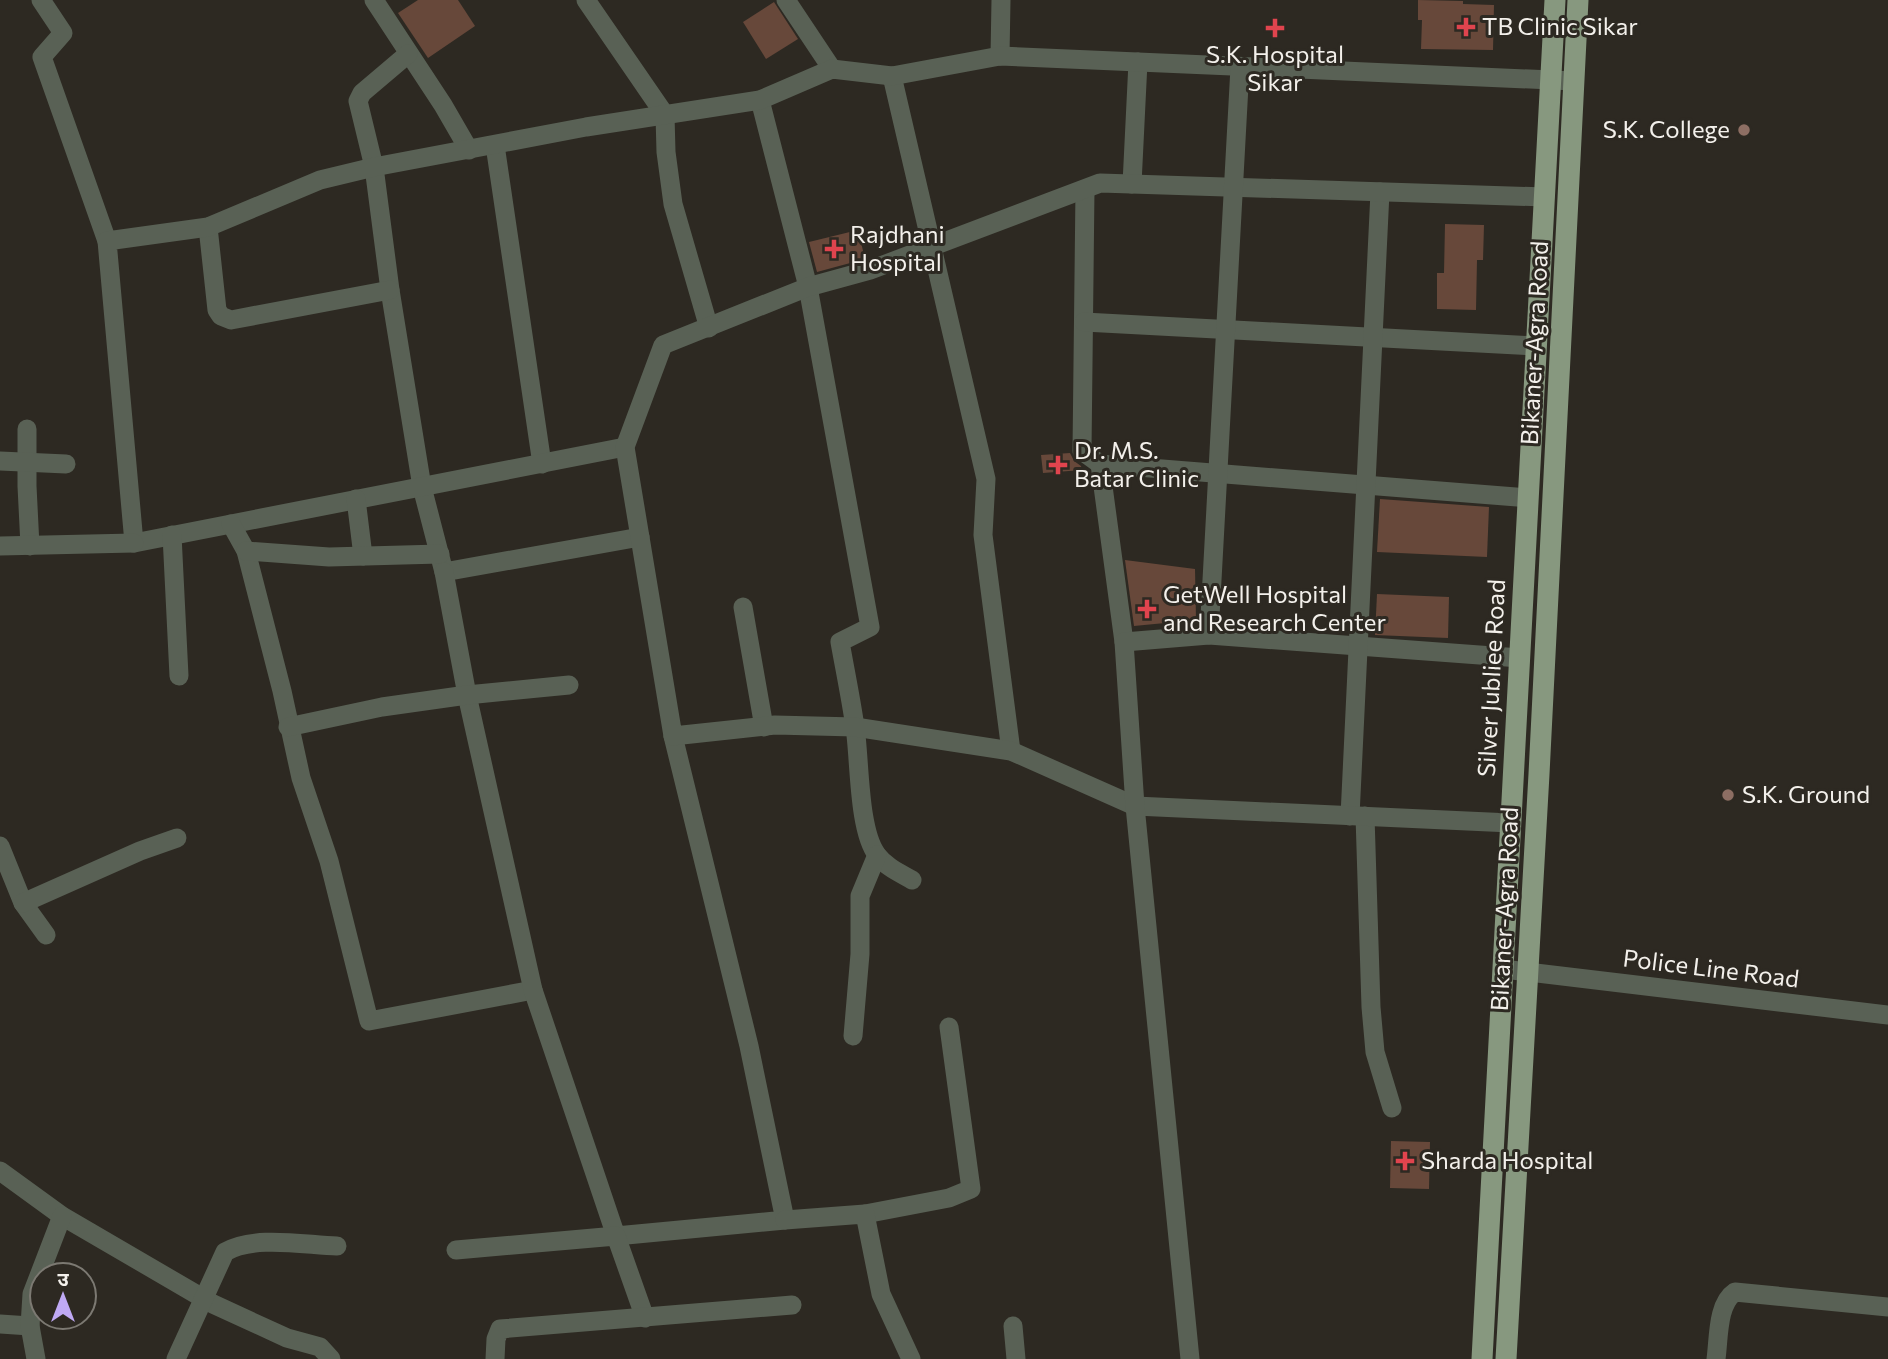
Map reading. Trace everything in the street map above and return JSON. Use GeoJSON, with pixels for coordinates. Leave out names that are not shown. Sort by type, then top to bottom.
{"type":"FeatureCollection","features":[{"type":"Feature","properties":{"kind":"main road","name":"Silver Jubliee Road"},"geometry":{"type":"LineString","coordinates":[[1482,1359],[1555,0]]}},
{"type":"Feature","properties":{"kind":"main road","name":"Bikaner-Agra Road"},"geometry":{"type":"LineString","coordinates":[[1506,1359],[1578,0]]}},
{"type":"Feature","properties":{"kind":"street"},"geometry":{"type":"LineString","coordinates":[[41,0],[62,33],[42,57],[107,241],[134,542]]}},
{"type":"Feature","properties":{"kind":"street"},"geometry":{"type":"LineString","coordinates":[[374,0],[443,105],[469,150]]}},
{"type":"Feature","properties":{"kind":"street"},"geometry":{"type":"LineString","coordinates":[[586,0],[665,115],[666,152],[673,204],[709,328]]}},
{"type":"Feature","properties":{"kind":"street"},"geometry":{"type":"LineString","coordinates":[[786,0],[832,69]]}},
{"type":"Feature","properties":{"kind":"street"},"geometry":{"type":"LineString","coordinates":[[1000,56],[1001,0]]}},
{"type":"Feature","properties":{"kind":"street"},"geometry":{"type":"LineString","coordinates":[[408,54],[362,93],[358,101],[374,167],[390,290],[422,487],[442,563],[467,695],[533,990],[645,1318]]}},
{"type":"Feature","properties":{"kind":"street"},"geometry":{"type":"LineString","coordinates":[[107,241],[208,227],[320,180],[374,167],[586,127],[760,100],[832,69],[892,76],[1000,56],[1574,81]]}},
{"type":"Feature","properties":{"kind":"street"},"geometry":{"type":"LineString","coordinates":[[1132,184],[1138,62]]}},
{"type":"Feature","properties":{"kind":"street"},"geometry":{"type":"LineString","coordinates":[[1209,635],[1240,67]]}},
{"type":"Feature","properties":{"kind":"street"},"geometry":{"type":"LineString","coordinates":[[892,76],[986,479],[983,536],[1011,751]]}},
{"type":"Feature","properties":{"kind":"street"},"geometry":{"type":"LineString","coordinates":[[760,100],[808,287],[870,627],[840,642],[855,727],[865,823],[877,855],[886,865],[912,880]]}},
{"type":"Feature","properties":{"kind":"street"},"geometry":{"type":"LineString","coordinates":[[495,145],[542,464]]}},
{"type":"Feature","properties":{"kind":"street"},"geometry":{"type":"LineString","coordinates":[[785,1220],[749,1046],[673,736],[625,447],[663,345],[808,287],[870,270],[1100,183],[1545,197]]}},
{"type":"Feature","properties":{"kind":"street"},"geometry":{"type":"LineString","coordinates":[[1085,188],[1082,451],[1100,464],[1528,498]]}},
{"type":"Feature","properties":{"kind":"street"},"geometry":{"type":"LineString","coordinates":[[1380,192],[1359,646],[1358,816],[1375,1052],[1392,1108]]}},
{"type":"Feature","properties":{"kind":"street"},"geometry":{"type":"LineString","coordinates":[[208,227],[217,310],[221,316],[231,320],[390,290]]}},
{"type":"Feature","properties":{"kind":"street"},"geometry":{"type":"LineString","coordinates":[[1084,322],[1536,346]]}},
{"type":"Feature","properties":{"kind":"street"},"geometry":{"type":"LineString","coordinates":[[27,429],[30,545]]}},
{"type":"Feature","properties":{"kind":"street"},"geometry":{"type":"LineString","coordinates":[[0,547],[134,542],[625,447]]}},
{"type":"Feature","properties":{"kind":"street"},"geometry":{"type":"LineString","coordinates":[[0,461],[66,464]]}},
{"type":"Feature","properties":{"kind":"street"},"geometry":{"type":"LineString","coordinates":[[1100,464],[1124,642],[1135,806],[1190,1359]]}},
{"type":"Feature","properties":{"kind":"street"},"geometry":{"type":"LineString","coordinates":[[356,499],[363,556]]}},
{"type":"Feature","properties":{"kind":"street"},"geometry":{"type":"LineString","coordinates":[[231,524],[246,551],[301,778],[330,861],[369,1021],[533,990]]}},
{"type":"Feature","properties":{"kind":"street"},"geometry":{"type":"LineString","coordinates":[[172,535],[179,676]]}},
{"type":"Feature","properties":{"kind":"street"},"geometry":{"type":"LineString","coordinates":[[246,551],[363,556],[442,563],[640,537]]}},
{"type":"Feature","properties":{"kind":"street"},"geometry":{"type":"LineString","coordinates":[[743,607],[764,727]]}},
{"type":"Feature","properties":{"kind":"street"},"geometry":{"type":"LineString","coordinates":[[1124,642],[1209,635],[1520,658]]}},
{"type":"Feature","properties":{"kind":"street"},"geometry":{"type":"LineString","coordinates":[[288,727],[382,707],[569,685]]}},
{"type":"Feature","properties":{"kind":"street"},"geometry":{"type":"LineString","coordinates":[[673,736],[764,727],[855,727],[1011,751],[1135,806],[1510,824]]}},
{"type":"Feature","properties":{"kind":"street"},"geometry":{"type":"LineString","coordinates":[[23,903],[140,851],[177,838]]}},
{"type":"Feature","properties":{"kind":"street"},"geometry":{"type":"LineString","coordinates":[[0,846],[23,903],[46,935]]}},
{"type":"Feature","properties":{"kind":"street"},"geometry":{"type":"LineString","coordinates":[[853,1036],[860,954],[860,896],[877,855]]}},
{"type":"Feature","properties":{"kind":"street","name":"Police Line Road"},"geometry":{"type":"LineString","coordinates":[[1503,970],[1888,1015]]}},
{"type":"Feature","properties":{"kind":"street"},"geometry":{"type":"LineString","coordinates":[[456,1250],[865,1213],[949,1198],[971,1189],[949,1027]]}},
{"type":"Feature","properties":{"kind":"street"},"geometry":{"type":"LineString","coordinates":[[0,1171],[62,1216],[203,1298],[287,1338],[320,1347],[331,1359]]}},
{"type":"Feature","properties":{"kind":"street"},"geometry":{"type":"LineString","coordinates":[[865,1213],[881,1294],[911,1359]]}},
{"type":"Feature","properties":{"kind":"street"},"geometry":{"type":"LineString","coordinates":[[45,1261],[62,1216]]}},
{"type":"Feature","properties":{"kind":"street"},"geometry":{"type":"LineString","coordinates":[[176,1359],[225,1252],[237,1245],[254,1243],[337,1246]]}},
{"type":"Feature","properties":{"kind":"street"},"geometry":{"type":"LineString","coordinates":[[1716,1359],[1723,1307],[1728,1297],[1735,1292],[1888,1307]]}},
{"type":"Feature","properties":{"kind":"street"},"geometry":{"type":"LineString","coordinates":[[495,1359],[496,1339],[500,1329],[792,1305]]}},
{"type":"Feature","properties":{"kind":"street"},"geometry":{"type":"LineString","coordinates":[[0,1324],[28,1326]]}},
{"type":"Feature","properties":{"kind":"street"},"geometry":{"type":"LineString","coordinates":[[1013,1326],[1016,1359]]}},
{"type":"Feature","properties":{"kind":"street"},"geometry":{"type":"LineString","coordinates":[[31,1331],[36,1359]]}},
{"type":"Feature","properties":{"kind":"building"},"geometry":{"type":"Polygon","coordinates":[[[418,0],[458,0],[475,26],[428,58],[398,13],[418,0]]]}},
{"type":"Feature","properties":{"kind":"building"},"geometry":{"type":"Polygon","coordinates":[[[1418,0],[1494,5],[1493,50],[1421,49],[1422,20],[1418,20],[1418,0]]]}},
{"type":"Feature","properties":{"kind":"building"},"geometry":{"type":"Polygon","coordinates":[[[774,2],[798,39],[766,59],[743,22],[774,2]]]}},
{"type":"Feature","properties":{"kind":"building"},"geometry":{"type":"Polygon","coordinates":[[[1445,224],[1484,225],[1483,260],[1477,260],[1476,310],[1437,309],[1437,273],[1444,273],[1445,224]]]}},
{"type":"Feature","properties":{"kind":"building"},"geometry":{"type":"Polygon","coordinates":[[[858,230],[865,259],[817,272],[809,242],[858,230]]]}},
{"type":"Feature","properties":{"kind":"building"},"geometry":{"type":"Polygon","coordinates":[[[1070,453],[1082,470],[1043,473],[1041,455],[1070,453]]]}},
{"type":"Feature","properties":{"kind":"building"},"geometry":{"type":"Polygon","coordinates":[[[1380,499],[1489,507],[1487,557],[1377,552],[1380,499]]]}},
{"type":"Feature","properties":{"kind":"building"},"geometry":{"type":"Polygon","coordinates":[[[1125,560],[1195,569],[1196,620],[1134,626],[1125,560]]]}},
{"type":"Feature","properties":{"kind":"building"},"geometry":{"type":"Polygon","coordinates":[[[1377,594],[1449,597],[1448,638],[1375,635],[1377,594]]]}},
{"type":"Feature","properties":{"kind":"building"},"geometry":{"type":"Polygon","coordinates":[[[1391,1141],[1430,1142],[1429,1189],[1390,1188],[1391,1141]]]}},
{"type":"Feature","properties":{"kind":"place","name":"TB Clinic Sikar"},"geometry":{"type":"Point","coordinates":[1466,27]}},
{"type":"Feature","properties":{"kind":"place","name":"S.K. Hospital Sikar"},"geometry":{"type":"Point","coordinates":[1275,28]}},
{"type":"Feature","properties":{"kind":"place","name":"S.K. College"},"geometry":{"type":"Point","coordinates":[1744,130]}},
{"type":"Feature","properties":{"kind":"place","name":"Rajdhani Hospital"},"geometry":{"type":"Point","coordinates":[834,249]}},
{"type":"Feature","properties":{"kind":"place","name":"Dr. M.S. Batar Clinic"},"geometry":{"type":"Point","coordinates":[1058,465]}},
{"type":"Feature","properties":{"kind":"place","name":"GetWell Hospital and Research Center"},"geometry":{"type":"Point","coordinates":[1147,609]}},
{"type":"Feature","properties":{"kind":"place","name":"S.K. Ground"},"geometry":{"type":"Point","coordinates":[1728,795]}},
{"type":"Feature","properties":{"kind":"place","name":"Sharda Hospital"},"geometry":{"type":"Point","coordinates":[1405,1161]}}]}
